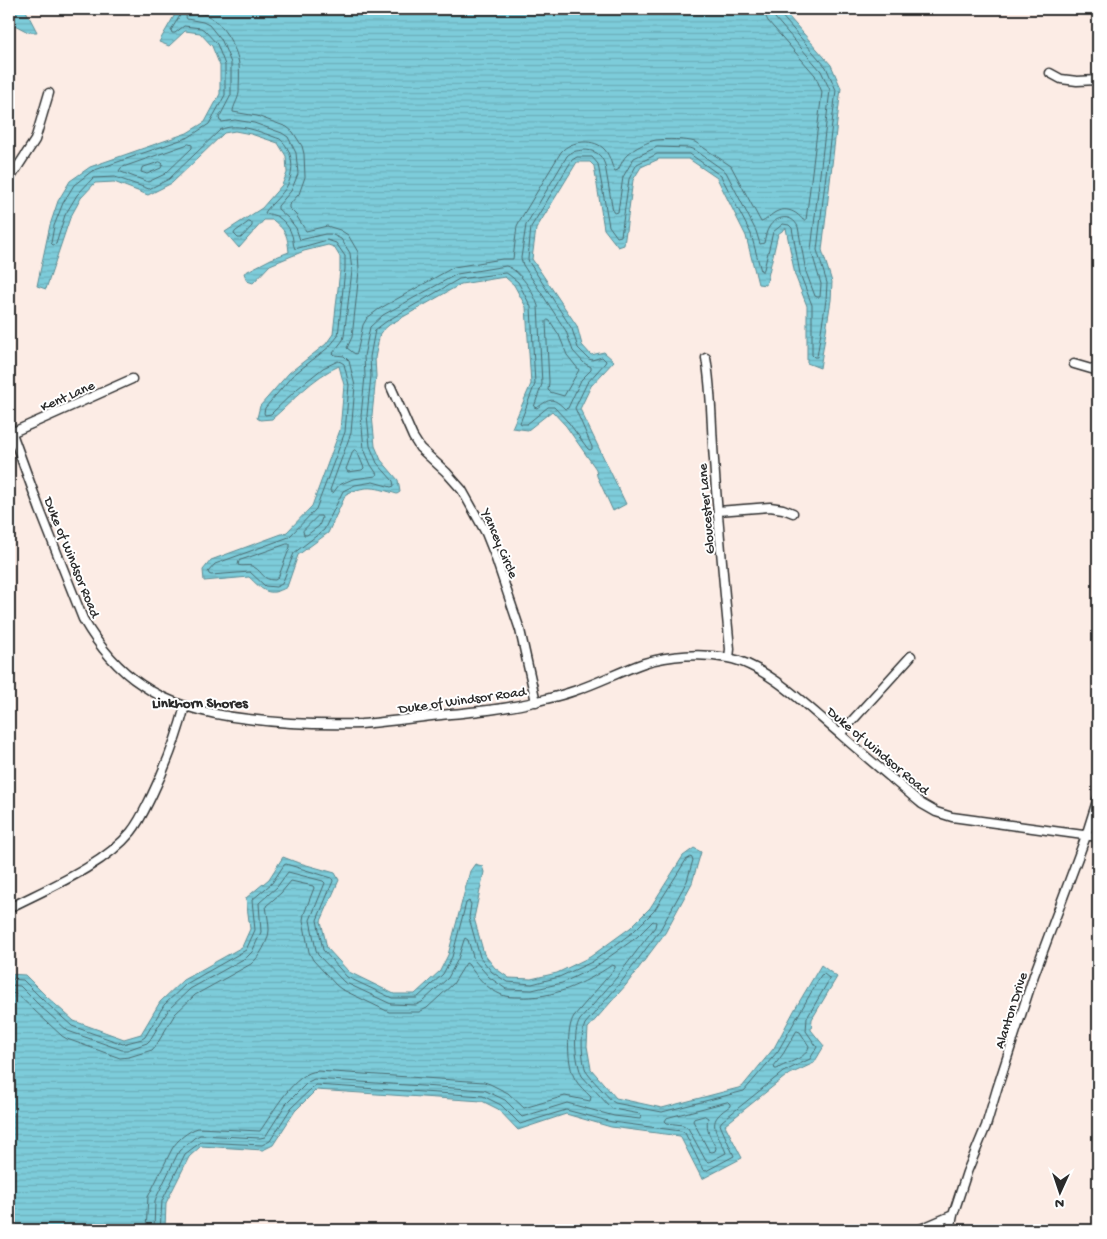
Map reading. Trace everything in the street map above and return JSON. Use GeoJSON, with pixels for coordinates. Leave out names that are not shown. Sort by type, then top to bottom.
{"type":"FeatureCollection","features":[{"type":"Feature","properties":{"kind":"street"},"geometry":{"type":"LineString","coordinates":[[1050,73],[1061,79],[1077,81],[1098,80]]}},
{"type":"Feature","properties":{"kind":"street"},"geometry":{"type":"LineString","coordinates":[[9,176],[13,174],[35,140],[49,93]]}},
{"type":"Feature","properties":{"kind":"street","name":"Gloucester Lane"},"geometry":{"type":"LineString","coordinates":[[706,358],[730,649],[729,658]]}},
{"type":"Feature","properties":{"kind":"street"},"geometry":{"type":"LineString","coordinates":[[1074,364],[1098,371]]}},
{"type":"Feature","properties":{"kind":"street","name":"Kent Lane"},"geometry":{"type":"LineString","coordinates":[[10,429],[132,379]]}},
{"type":"Feature","properties":{"kind":"street","name":"Yancey Circle"},"geometry":{"type":"LineString","coordinates":[[391,387],[413,437],[420,448],[462,490],[486,533],[520,630],[536,702]]}},
{"type":"Feature","properties":{"kind":"street","name":"Duke of Windsor Road"},"geometry":{"type":"LineString","coordinates":[[10,429],[80,610],[92,633],[104,650],[127,674],[157,694],[185,706],[229,717],[272,722],[362,724],[536,702],[573,692],[646,663],[659,660],[682,656],[729,658],[749,664],[770,676],[922,804],[936,812],[956,818],[1098,837]]}},
{"type":"Feature","properties":{"kind":"street"},"geometry":{"type":"LineString","coordinates":[[718,511],[770,507],[793,513]]}},
{"type":"Feature","properties":{"kind":"street"},"geometry":{"type":"LineString","coordinates":[[840,734],[911,656]]}},
{"type":"Feature","properties":{"kind":"street"},"geometry":{"type":"LineString","coordinates":[[9,908],[86,868],[131,832],[147,806],[170,756],[185,706]]}},
{"type":"Feature","properties":{"kind":"street","name":"Alanton Drive"},"geometry":{"type":"LineString","coordinates":[[950,1230],[952,1215],[986,1126],[1034,975],[1086,836],[1098,798]]}},
{"type":"Feature","properties":{"kind":"street"},"geometry":{"type":"LineString","coordinates":[[918,1230],[952,1215]]}},
{"type":"Feature","properties":{"kind":"water"},"geometry":{"type":"Polygon","coordinates":[[[9,9],[25,9],[37,32],[28,32],[9,22],[9,9]]]}},
{"type":"Feature","properties":{"kind":"water"},"geometry":{"type":"Polygon","coordinates":[[[176,9],[782,9],[831,65],[841,88],[822,250],[832,282],[820,368],[807,363],[807,306],[795,275],[786,228],[778,234],[766,285],[758,284],[746,236],[717,178],[689,159],[659,159],[641,167],[633,180],[624,245],[618,247],[604,229],[594,166],[590,162],[577,162],[536,229],[532,259],[577,326],[582,345],[591,355],[604,352],[614,361],[591,386],[580,409],[626,504],[613,511],[597,476],[596,469],[566,426],[552,411],[528,430],[512,428],[531,384],[526,307],[514,285],[505,277],[461,284],[389,325],[380,333],[375,358],[376,376],[372,415],[375,446],[381,460],[398,480],[400,492],[397,494],[366,488],[346,494],[328,533],[298,555],[287,587],[275,592],[266,591],[249,577],[204,581],[203,570],[211,560],[287,532],[312,506],[340,430],[344,385],[339,366],[312,383],[272,419],[260,420],[257,418],[260,406],[289,373],[326,344],[333,334],[340,270],[340,257],[334,247],[328,245],[304,251],[270,265],[253,283],[247,281],[244,273],[289,252],[286,234],[273,220],[264,220],[239,248],[225,232],[262,208],[282,185],[287,173],[286,156],[278,143],[235,131],[224,133],[172,183],[148,195],[114,182],[95,183],[81,198],[70,218],[46,289],[37,286],[50,225],[58,201],[70,181],[90,167],[187,133],[205,122],[220,94],[220,66],[212,46],[200,33],[185,31],[169,46],[159,42],[177,11],[176,9]]]}},
{"type":"Feature","properties":{"kind":"water"},"geometry":{"type":"Polygon","coordinates":[[[694,848],[701,852],[692,883],[665,933],[626,985],[588,1028],[587,1046],[591,1069],[616,1098],[662,1108],[742,1087],[774,1048],[821,965],[837,977],[812,1019],[811,1030],[824,1046],[814,1063],[786,1076],[725,1125],[742,1158],[702,1179],[680,1136],[611,1127],[566,1114],[518,1130],[498,1109],[482,1101],[316,1090],[295,1111],[273,1145],[263,1150],[201,1146],[189,1157],[166,1203],[165,1230],[9,1230],[9,974],[25,975],[74,1021],[124,1039],[141,1034],[160,1002],[183,980],[242,947],[250,929],[246,898],[269,879],[283,857],[335,873],[339,880],[321,921],[327,948],[349,972],[394,994],[415,994],[440,971],[448,955],[470,871],[475,864],[482,866],[484,872],[474,918],[484,954],[495,968],[509,978],[531,979],[557,973],[590,957],[630,928],[650,908],[683,856],[694,848]]]}},
{"type":"Feature","properties":{"kind":"district","name":"Linkhorn Shores"},"geometry":{"type":"Point","coordinates":[200,702]}}]}
